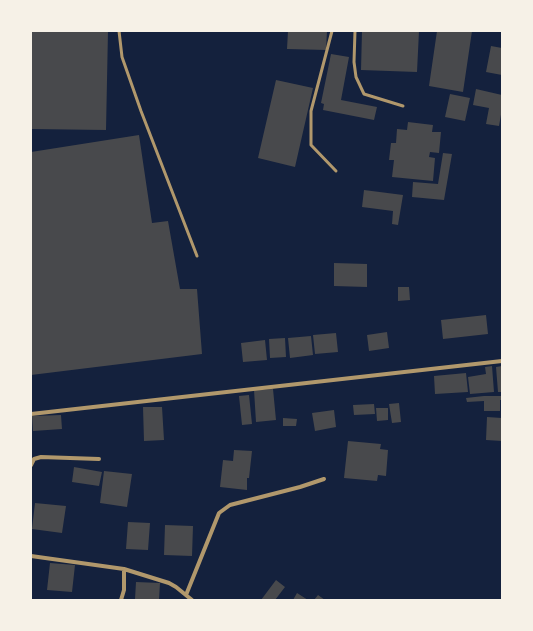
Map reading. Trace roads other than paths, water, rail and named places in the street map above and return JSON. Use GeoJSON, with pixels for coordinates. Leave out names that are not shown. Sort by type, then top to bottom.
{"type":"FeatureCollection","features":[{"type":"Feature","properties":{"kind":"street"},"geometry":{"type":"LineString","coordinates":[[31,414],[502,361]]}},
{"type":"Feature","properties":{"kind":"street"},"geometry":{"type":"LineString","coordinates":[[31,465],[34,460],[41,457],[99,459]]}},
{"type":"Feature","properties":{"kind":"street"},"geometry":{"type":"LineString","coordinates":[[186,595],[220,513],[230,505],[300,487],[324,479]]}},
{"type":"Feature","properties":{"kind":"street"},"geometry":{"type":"LineString","coordinates":[[31,556],[124,569],[176,586],[192,600]]}},
{"type":"Feature","properties":{"kind":"street"},"geometry":{"type":"LineString","coordinates":[[121,600],[124,590],[124,569]]}},
{"type":"Feature","properties":{"kind":"lane"},"geometry":{"type":"LineString","coordinates":[[119,31],[122,57],[141,111],[197,256]]}},
{"type":"Feature","properties":{"kind":"lane"},"geometry":{"type":"LineString","coordinates":[[332,31],[311,111],[311,138],[312,145],[336,171]]}},
{"type":"Feature","properties":{"kind":"lane"},"geometry":{"type":"LineString","coordinates":[[354,31],[354,62],[356,77],[364,94],[403,106]]}}]}
